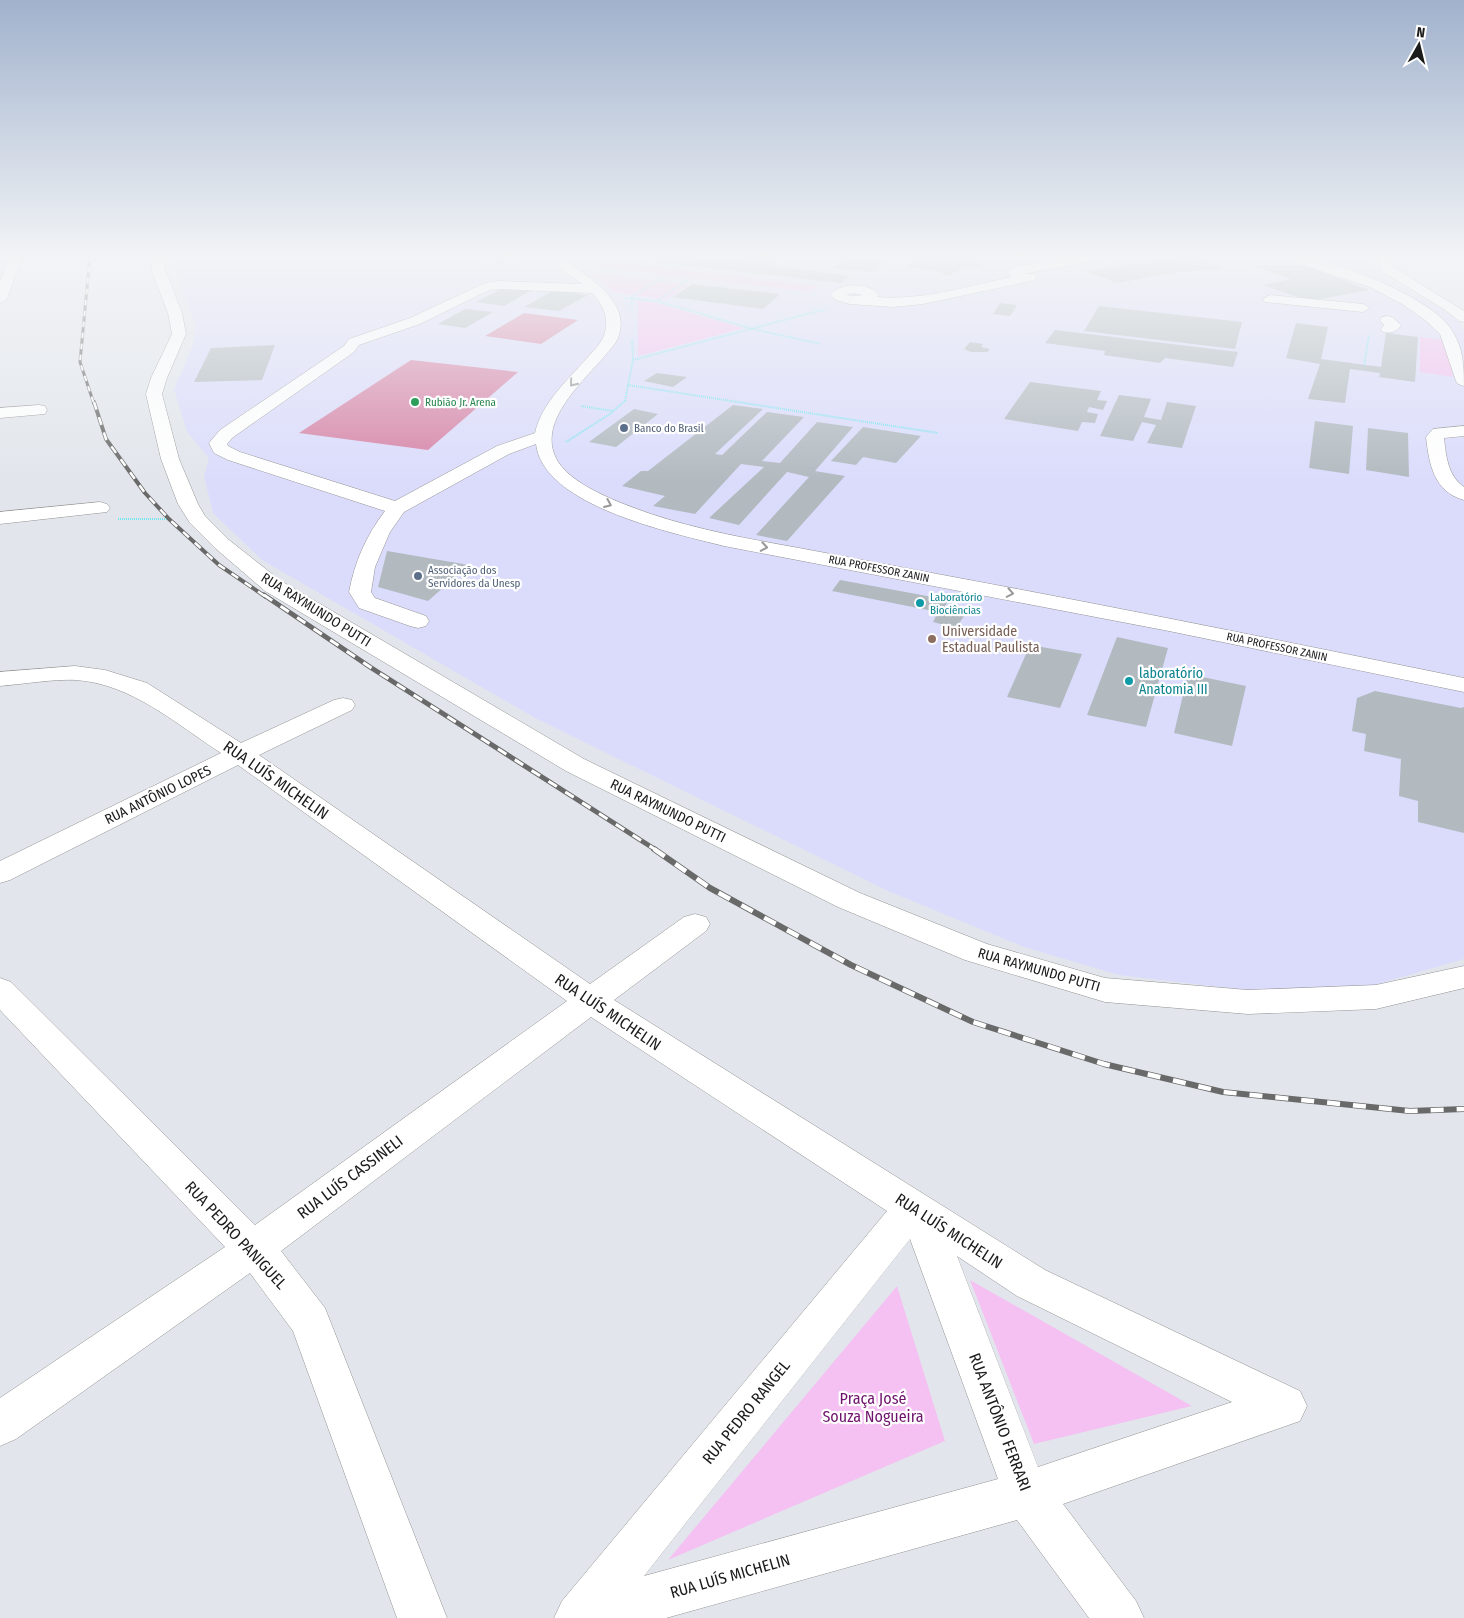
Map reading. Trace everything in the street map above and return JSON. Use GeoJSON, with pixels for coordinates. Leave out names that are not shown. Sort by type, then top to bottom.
{"type":"FeatureCollection","features":[{"type":"Feature","properties":{"kind":"street","name":"RUA RAYMUNDO PUTTI"},"geometry":{"type":"LineString","coordinates":[[179,332],[158,378],[154,394],[170,459],[188,504],[197,520],[222,544],[273,586],[575,765],[849,900],[976,952],[1105,990],[1248,1002],[1376,997],[1464,977]]}},
{"type":"Feature","properties":{"kind":"street"},"geometry":{"type":"LineString","coordinates":[[384,332],[354,342],[349,349],[226,434],[218,443],[220,449],[234,456],[397,508]]}},
{"type":"Feature","properties":{"kind":"street"},"geometry":{"type":"LineString","coordinates":[[418,621],[367,603],[360,592],[364,568],[380,531],[397,508],[503,450],[544,445],[544,426],[553,409],[579,376],[612,340],[613,332]]}},
{"type":"Feature","properties":{"kind":"street"},"geometry":{"type":"LineString","coordinates":[[1445,332],[1451,342],[1464,381]]}},
{"type":"Feature","properties":{"kind":"street"},"geometry":{"type":"LineString","coordinates":[[0,413],[39,410]]}},
{"type":"Feature","properties":{"kind":"street"},"geometry":{"type":"LineString","coordinates":[[1464,431],[1439,433],[1436,437],[1440,470],[1451,486],[1464,494]]}},
{"type":"Feature","properties":{"kind":"street","name":"RUA PROFESSOR ZANIN"},"geometry":{"type":"LineString","coordinates":[[544,445],[555,471],[574,487],[606,504],[664,524],[724,540],[1153,621],[1464,685]]}},
{"type":"Feature","properties":{"kind":"street"},"geometry":{"type":"LineString","coordinates":[[0,518],[100,508]]}},
{"type":"Feature","properties":{"kind":"street","name":"RUA LUÍS MICHELIN"},"geometry":{"type":"LineString","coordinates":[[0,679],[74,673],[104,677],[138,688],[240,754],[589,1000],[1031,1283],[1285,1406],[1026,1494],[579,1618]]}},
{"type":"Feature","properties":{"kind":"street","name":"RUA ANTÔNIO LOPES"},"geometry":{"type":"LineString","coordinates":[[0,873],[240,754],[344,705]]}},
{"type":"Feature","properties":{"kind":"street","name":"RUA LUÍS CASSINELI"},"geometry":{"type":"LineString","coordinates":[[0,1424],[253,1249],[589,1000],[695,924]]}},
{"type":"Feature","properties":{"kind":"street","name":"RUA PEDRO PANIGUEL"},"geometry":{"type":"LineString","coordinates":[[0,990],[271,1268],[310,1322],[422,1618]]}},
{"type":"Feature","properties":{"kind":"street","name":"RUA ANTÔNIO FERRARI"},"geometry":{"type":"LineString","coordinates":[[913,1207],[931,1241],[1026,1494],[1119,1618]]}},
{"type":"Feature","properties":{"kind":"street","name":"RUA PEDRO RANGEL"},"geometry":{"type":"LineString","coordinates":[[579,1618],[913,1207]]}},
{"type":"Feature","properties":{"kind":"path"},"geometry":{"type":"LineString","coordinates":[[544,445],[613,411],[626,401],[632,360],[743,332]]}},
{"type":"Feature","properties":{"kind":"path"},"geometry":{"type":"LineString","coordinates":[[764,332],[820,344]]}},
{"type":"Feature","properties":{"kind":"path"},"geometry":{"type":"LineString","coordinates":[[1364,365],[1369,332]]}},
{"type":"Feature","properties":{"kind":"path"},"geometry":{"type":"LineString","coordinates":[[628,385],[938,433]]}},
{"type":"Feature","properties":{"kind":"path"},"geometry":{"type":"LineString","coordinates":[[582,406],[613,411]]}},
{"type":"Feature","properties":{"kind":"path"},"geometry":{"type":"LineString","coordinates":[[100,508],[116,519],[197,520]]}},
{"type":"Feature","properties":{"kind":"shaded area","name":"Universidade Estadual Paulista"},"geometry":{"type":"Polygon","coordinates":[[[195,332],[1464,332],[1464,959],[1364,988],[1244,990],[1119,975],[1024,947],[888,891],[537,719],[262,560],[213,513],[204,476],[209,458],[187,432],[174,389],[192,348],[195,332]]]}},
{"type":"Feature","properties":{"kind":"shaded area"},"geometry":{"type":"Polygon","coordinates":[[[493,332],[560,332],[541,344],[485,336],[493,332]]]}},
{"type":"Feature","properties":{"kind":"shaded area","name":"Rubião Jr. Arena"},"geometry":{"type":"Polygon","coordinates":[[[411,360],[518,372],[428,450],[299,433],[411,360]]]}},
{"type":"Feature","properties":{"kind":"green space"},"geometry":{"type":"Polygon","coordinates":[[[638,332],[731,332],[638,356],[638,332]]]}},
{"type":"Feature","properties":{"kind":"green space"},"geometry":{"type":"Polygon","coordinates":[[[1420,337],[1447,340],[1453,377],[1420,372],[1420,337]]]}},
{"type":"Feature","properties":{"kind":"green space"},"geometry":{"type":"Polygon","coordinates":[[[970,1280],[1192,1406],[1034,1444],[970,1280]]]}},
{"type":"Feature","properties":{"kind":"green space","name":"Praça José Souza Nogueira"},"geometry":{"type":"Polygon","coordinates":[[[897,1286],[945,1441],[668,1560],[897,1286]]]}},
{"type":"Feature","properties":{"kind":"building"},"geometry":{"type":"Polygon","coordinates":[[[1054,332],[1068,332],[1238,352],[1233,367],[1165,358],[1160,363],[1104,355],[1105,351],[1045,343],[1054,332]]]}},
{"type":"Feature","properties":{"kind":"building"},"geometry":{"type":"Polygon","coordinates":[[[1088,332],[1240,332],[1235,349],[1088,332]]]}},
{"type":"Feature","properties":{"kind":"building"},"geometry":{"type":"Polygon","coordinates":[[[1294,332],[1327,332],[1321,359],[1381,367],[1386,333],[1418,337],[1415,382],[1379,377],[1380,373],[1350,369],[1345,403],[1308,399],[1320,364],[1286,358],[1294,332]]]}},
{"type":"Feature","properties":{"kind":"building"},"geometry":{"type":"Polygon","coordinates":[[[970,342],[983,344],[981,347],[990,349],[987,352],[971,352],[964,349],[970,342]]]}},
{"type":"Feature","properties":{"kind":"building"},"geometry":{"type":"Polygon","coordinates":[[[275,345],[262,380],[194,382],[211,348],[275,345]]]}},
{"type":"Feature","properties":{"kind":"building"},"geometry":{"type":"Polygon","coordinates":[[[657,373],[687,377],[673,387],[644,381],[657,373]]]}},
{"type":"Feature","properties":{"kind":"building"},"geometry":{"type":"Polygon","coordinates":[[[1030,382],[1101,391],[1097,400],[1107,401],[1103,410],[1089,407],[1087,412],[1098,414],[1095,423],[1082,422],[1078,431],[1004,419],[1030,382]]]}},
{"type":"Feature","properties":{"kind":"building"},"geometry":{"type":"Polygon","coordinates":[[[1119,395],[1151,399],[1144,417],[1161,420],[1167,402],[1196,406],[1182,448],[1147,443],[1156,425],[1142,422],[1133,441],[1100,436],[1119,395]]]}},
{"type":"Feature","properties":{"kind":"building"},"geometry":{"type":"Polygon","coordinates":[[[733,405],[763,409],[715,454],[722,455],[767,412],[804,417],[762,461],[780,463],[817,422],[853,427],[815,471],[845,476],[787,541],[756,535],[809,477],[787,472],[739,525],[709,518],[764,467],[741,464],[695,514],[653,506],[665,496],[622,486],[641,471],[648,471],[733,405]]]}},
{"type":"Feature","properties":{"kind":"building","name":"Banco do Brasil"},"geometry":{"type":"Polygon","coordinates":[[[634,409],[658,414],[616,447],[589,442],[634,409]]]}},
{"type":"Feature","properties":{"kind":"building"},"geometry":{"type":"Polygon","coordinates":[[[1315,421],[1353,426],[1349,474],[1309,468],[1315,421]]]}},
{"type":"Feature","properties":{"kind":"building"},"geometry":{"type":"Polygon","coordinates":[[[863,427],[921,436],[896,463],[863,457],[856,465],[831,461],[863,427]]]}},
{"type":"Feature","properties":{"kind":"building"},"geometry":{"type":"Polygon","coordinates":[[[1368,428],[1408,433],[1409,477],[1366,470],[1368,428]]]}},
{"type":"Feature","properties":{"kind":"building","name":"Associação dos Servidores da Unesp"},"geometry":{"type":"Polygon","coordinates":[[[387,551],[469,565],[428,601],[378,587],[387,551]]]}},
{"type":"Feature","properties":{"kind":"building","name":"Laboratório Biociências"},"geometry":{"type":"Polygon","coordinates":[[[840,580],[949,600],[945,606],[966,613],[956,628],[933,622],[938,612],[832,591],[840,580]]]}},
{"type":"Feature","properties":{"kind":"building","name":"laboratório Anatomia III"},"geometry":{"type":"Polygon","coordinates":[[[1117,637],[1168,648],[1146,727],[1087,715],[1117,637]]]}},
{"type":"Feature","properties":{"kind":"building"},"geometry":{"type":"Polygon","coordinates":[[[1030,645],[1082,654],[1060,708],[1007,697],[1030,645]]]}},
{"type":"Feature","properties":{"kind":"building","name":"laboratório Anatomia III"},"geometry":{"type":"Polygon","coordinates":[[[1188,674],[1246,686],[1232,746],[1174,733],[1188,674]]]}},
{"type":"Feature","properties":{"kind":"building"},"geometry":{"type":"Polygon","coordinates":[[[1375,691],[1461,708],[1464,707],[1464,833],[1418,822],[1418,801],[1399,796],[1401,759],[1364,751],[1366,734],[1352,731],[1357,698],[1375,691]]]}},
{"type":"Feature","properties":{"kind":"railway"},"geometry":{"type":"LineString","coordinates":[[83,332],[80,362],[94,404]]}},
{"type":"Feature","properties":{"kind":"railway"},"geometry":{"type":"LineString","coordinates":[[94,402],[106,439],[145,493],[169,519],[219,565],[266,597]]}},
{"type":"Feature","properties":{"kind":"railway"},"geometry":{"type":"LineString","coordinates":[[264,595],[370,667],[656,850]]}},
{"type":"Feature","properties":{"kind":"railway"},"geometry":{"type":"LineString","coordinates":[[654,849],[710,888],[851,965],[973,1022],[1104,1064],[1223,1092],[1410,1111],[1464,1109]]}},
{"type":"Feature","properties":{"kind":"place","name":"Rubião Jr. Arena"},"geometry":{"type":"Point","coordinates":[415,402]}},
{"type":"Feature","properties":{"kind":"place","name":"Banco do Brasil"},"geometry":{"type":"Point","coordinates":[624,428]}},
{"type":"Feature","properties":{"kind":"place","name":"Associação dos Servidores da Unesp"},"geometry":{"type":"Point","coordinates":[418,576]}},
{"type":"Feature","properties":{"kind":"place","name":"Laboratório Biociências"},"geometry":{"type":"Point","coordinates":[920,603]}},
{"type":"Feature","properties":{"kind":"place","name":"Universidade Estadual Paulista"},"geometry":{"type":"Point","coordinates":[932,639]}},
{"type":"Feature","properties":{"kind":"place","name":"laboratório Anatomia III"},"geometry":{"type":"Point","coordinates":[1129,681]}}]}
